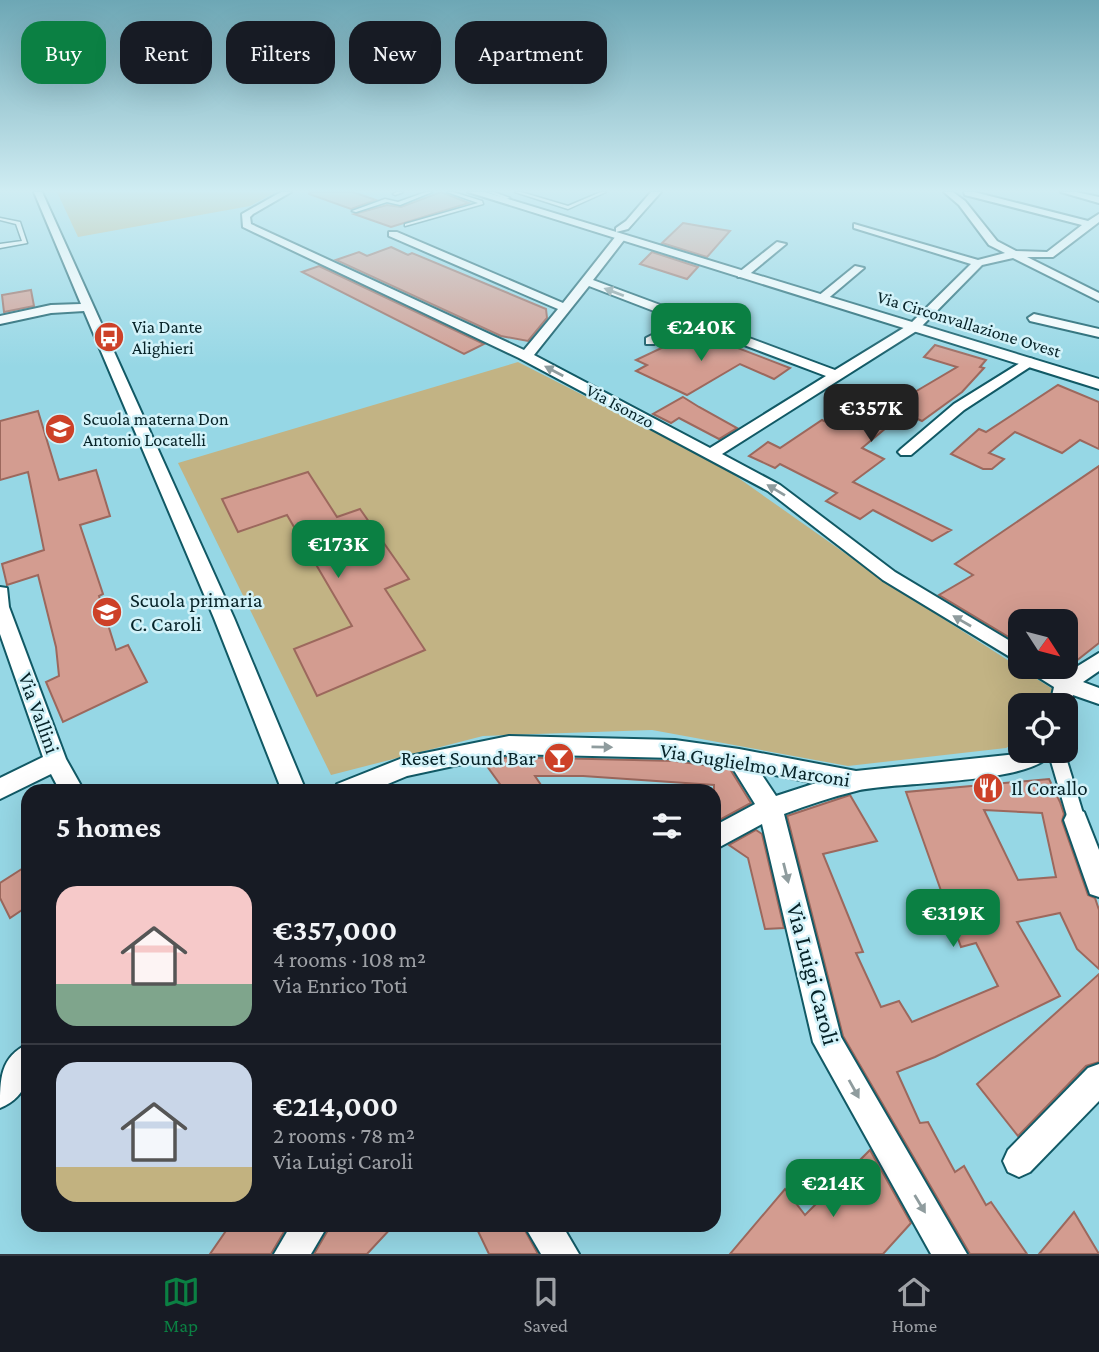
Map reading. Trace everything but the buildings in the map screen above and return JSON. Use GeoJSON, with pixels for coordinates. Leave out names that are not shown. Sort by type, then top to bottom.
{"type":"FeatureCollection","features":[{"type":"Feature","properties":{"kind":"street"},"geometry":{"type":"LineString","coordinates":[[64,251],[224,618],[291,784]]}},
{"type":"Feature","properties":{"kind":"street","name":"Via Isonzo"},"geometry":{"type":"LineString","coordinates":[[301,251],[524,355],[711,454],[795,502],[889,576],[1008,649]]}},
{"type":"Feature","properties":{"kind":"street"},"geometry":{"type":"LineString","coordinates":[[431,251],[565,308]]}},
{"type":"Feature","properties":{"kind":"street"},"geometry":{"type":"LineString","coordinates":[[524,355],[532,351],[586,281],[604,251]]}},
{"type":"Feature","properties":{"kind":"street","name":"Via Circonvallazione Ovest"},"geometry":{"type":"LineString","coordinates":[[672,251],[742,275],[1099,384]]}},
{"type":"Feature","properties":{"kind":"street"},"geometry":{"type":"LineString","coordinates":[[742,275],[772,251]]}},
{"type":"Feature","properties":{"kind":"street"},"geometry":{"type":"LineString","coordinates":[[937,251],[978,263],[1014,255],[1049,255],[1055,251]]}},
{"type":"Feature","properties":{"kind":"street"},"geometry":{"type":"LineString","coordinates":[[1006,251],[1098,296]]}},
{"type":"Feature","properties":{"kind":"street"},"geometry":{"type":"LineString","coordinates":[[711,454],[914,327],[978,263]]}},
{"type":"Feature","properties":{"kind":"street"},"geometry":{"type":"LineString","coordinates":[[821,299],[859,268]]}},
{"type":"Feature","properties":{"kind":"street"},"geometry":{"type":"LineString","coordinates":[[586,281],[838,376]]}},
{"type":"Feature","properties":{"kind":"street"},"geometry":{"type":"LineString","coordinates":[[0,320],[86,301]]}},
{"type":"Feature","properties":{"kind":"street"},"geometry":{"type":"LineString","coordinates":[[1034,318],[1099,333]]}},
{"type":"Feature","properties":{"kind":"street"},"geometry":{"type":"LineString","coordinates":[[650,341],[691,320]]}},
{"type":"Feature","properties":{"kind":"street"},"geometry":{"type":"LineString","coordinates":[[906,452],[959,407],[1028,362]]}},
{"type":"Feature","properties":{"kind":"street","name":"Via Vallini"},"geometry":{"type":"LineString","coordinates":[[0,593],[0,607],[56,761],[68,784]]}},
{"type":"Feature","properties":{"kind":"street"},"geometry":{"type":"LineString","coordinates":[[1063,693],[1065,684],[1099,662]]}},
{"type":"Feature","properties":{"kind":"street"},"geometry":{"type":"LineString","coordinates":[[1057,679],[1099,696]]}},
{"type":"Feature","properties":{"kind":"street","name":"Via Guglielmo Marconi"},"geometry":{"type":"LineString","coordinates":[[362,784],[405,767],[509,745],[675,749],[739,758],[856,782],[1021,763]]}},
{"type":"Feature","properties":{"kind":"street","name":"Via Luigi Caroli"},"geometry":{"type":"LineString","coordinates":[[739,758],[770,807],[828,1042],[950,1254]]}},
{"type":"Feature","properties":{"kind":"street"},"geometry":{"type":"LineString","coordinates":[[0,789],[56,761]]}},
{"type":"Feature","properties":{"kind":"street"},"geometry":{"type":"LineString","coordinates":[[1059,763],[1099,886]]}},
{"type":"Feature","properties":{"kind":"street"},"geometry":{"type":"LineString","coordinates":[[721,834],[742,820],[770,807],[856,782]]}},
{"type":"Feature","properties":{"kind":"street"},"geometry":{"type":"LineString","coordinates":[[0,1093],[21,1068]]}},
{"type":"Feature","properties":{"kind":"street"},"geometry":{"type":"LineString","coordinates":[[1019,1161],[1099,1079]]}},
{"type":"Feature","properties":{"kind":"street"},"geometry":{"type":"LineString","coordinates":[[291,1254],[306,1232]]}},
{"type":"Feature","properties":{"kind":"street"},"geometry":{"type":"LineString","coordinates":[[546,1232],[562,1254]]}},
{"type":"Feature","properties":{"kind":"shaded area"},"geometry":{"type":"Polygon","coordinates":[[[518,362],[720,465],[883,580],[1008,660],[1008,679],[1037,679],[1054,690],[1053,693],[1008,693],[1006,748],[848,766],[652,730],[483,736],[331,775],[178,463],[518,362]]]}},
{"type":"Feature","properties":{"kind":"place","name":"Via Dante Alighieri"},"geometry":{"type":"Point","coordinates":[109,337]}},
{"type":"Feature","properties":{"kind":"place","name":"Scuola materna Don Antonio Locatelli"},"geometry":{"type":"Point","coordinates":[60,429]}},
{"type":"Feature","properties":{"kind":"place","name":"Scuola primaria C. Caroli"},"geometry":{"type":"Point","coordinates":[107,612]}},
{"type":"Feature","properties":{"kind":"place","name":"Reset Sound Bar"},"geometry":{"type":"Point","coordinates":[559,758]}},
{"type":"Feature","properties":{"kind":"place","name":"Il Corallo"},"geometry":{"type":"Point","coordinates":[988,788]}}]}
